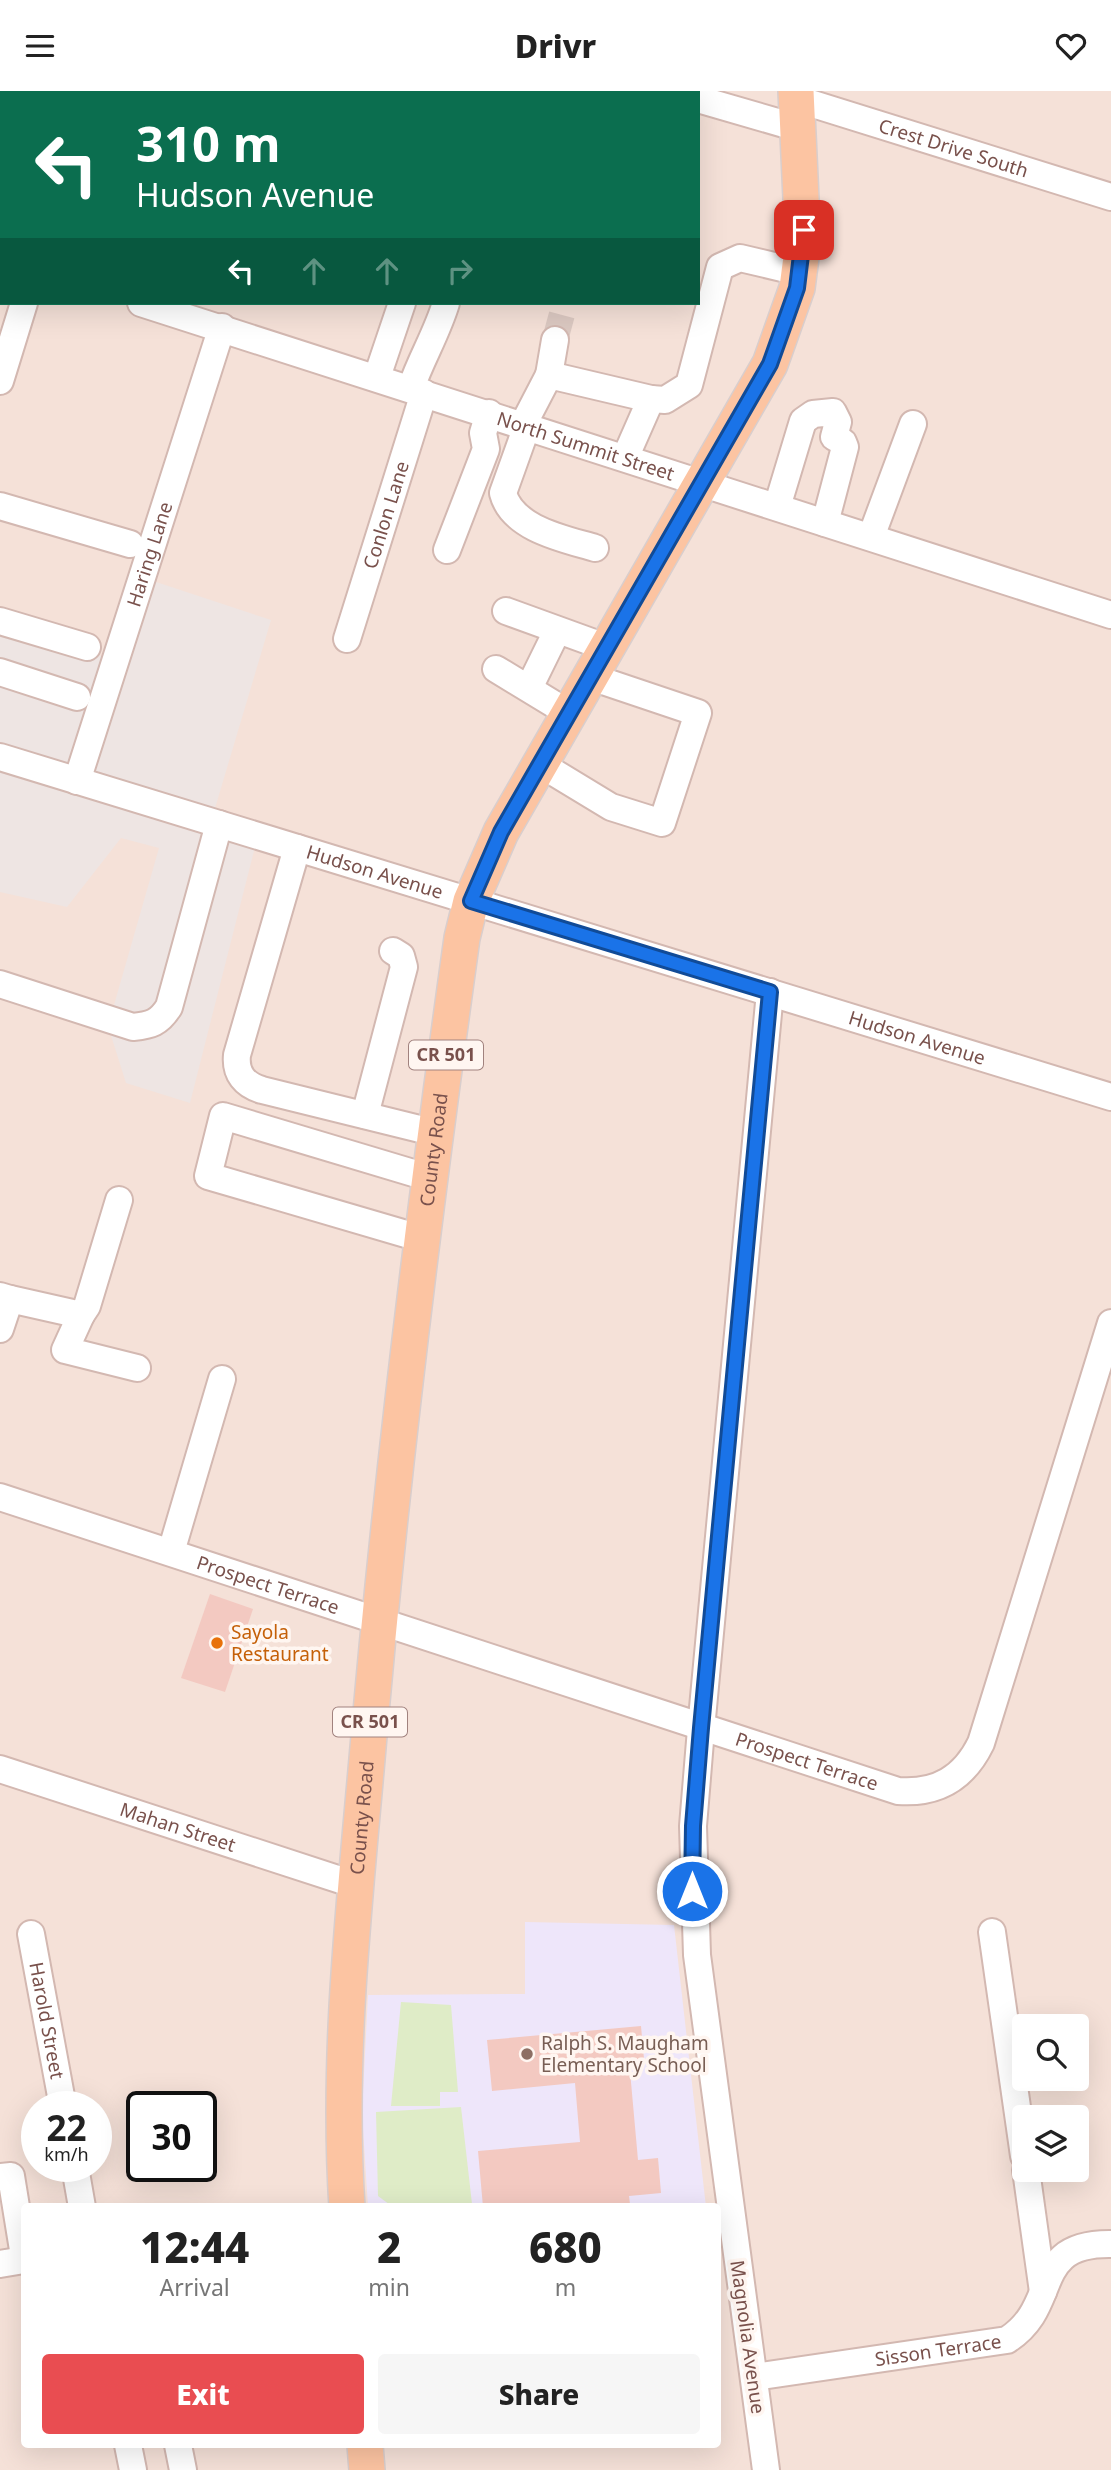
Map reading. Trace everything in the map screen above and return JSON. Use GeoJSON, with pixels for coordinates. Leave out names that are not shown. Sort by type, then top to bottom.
{"type":"FeatureCollection","features":[{"type":"Feature","properties":{"kind":"main road","name":"County Road"},"geometry":{"type":"LineString","coordinates":[[347,2203],[343,2091],[356,1885],[379,1621],[430,1178],[462,938],[471,901],[487,860],[770,364],[786,327],[799,272],[804,230],[797,106]]}},
{"type":"Feature","properties":{"kind":"main road"},"geometry":{"type":"LineString","coordinates":[[365,2448],[367,2470]]}},
{"type":"Feature","properties":{"kind":"street","name":"Crest Drive South"},"geometry":{"type":"LineString","coordinates":[[700,99],[797,106],[1111,197]]}},
{"type":"Feature","properties":{"kind":"street"},"geometry":{"type":"LineString","coordinates":[[549,375],[651,400],[665,400],[689,385],[720,267],[740,258],[799,272]]}},
{"type":"Feature","properties":{"kind":"street"},"geometry":{"type":"LineString","coordinates":[[0,381],[23,305]]}},
{"type":"Feature","properties":{"kind":"street","name":"North Summit Street"},"geometry":{"type":"LineString","coordinates":[[148,305],[418,391],[486,423],[525,425],[1111,615]]}},
{"type":"Feature","properties":{"kind":"street"},"geometry":{"type":"LineString","coordinates":[[377,377],[401,305]]}},
{"type":"Feature","properties":{"kind":"street","name":"Conlon Lane"},"geometry":{"type":"LineString","coordinates":[[347,639],[418,391],[420,362],[443,315]]}},
{"type":"Feature","properties":{"kind":"street","name":"Haring Lane"},"geometry":{"type":"LineString","coordinates":[[77,781],[222,327]]}},
{"type":"Feature","properties":{"kind":"street"},"geometry":{"type":"LineString","coordinates":[[555,340],[549,375],[525,425],[503,493],[508,505],[537,528],[595,548]]}},
{"type":"Feature","properties":{"kind":"street"},"geometry":{"type":"LineString","coordinates":[[625,458],[651,400]]}},
{"type":"Feature","properties":{"kind":"street"},"geometry":{"type":"LineString","coordinates":[[777,507],[803,421],[813,414],[833,412],[838,422],[834,437],[843,442],[845,447],[825,523]]}},
{"type":"Feature","properties":{"kind":"street"},"geometry":{"type":"LineString","coordinates":[[447,550],[486,449],[486,423]]}},
{"type":"Feature","properties":{"kind":"street"},"geometry":{"type":"LineString","coordinates":[[871,537],[913,424]]}},
{"type":"Feature","properties":{"kind":"street"},"geometry":{"type":"LineString","coordinates":[[0,506],[131,544]]}},
{"type":"Feature","properties":{"kind":"street"},"geometry":{"type":"LineString","coordinates":[[506,611],[557,631],[599,662],[698,713],[662,823],[611,807],[540,764]]}},
{"type":"Feature","properties":{"kind":"street"},"geometry":{"type":"LineString","coordinates":[[0,621],[87,647]]}},
{"type":"Feature","properties":{"kind":"street"},"geometry":{"type":"LineString","coordinates":[[530,686],[557,631]]}},
{"type":"Feature","properties":{"kind":"street"},"geometry":{"type":"LineString","coordinates":[[496,669],[530,686],[570,714]]}},
{"type":"Feature","properties":{"kind":"street"},"geometry":{"type":"LineString","coordinates":[[0,672],[77,697]]}},
{"type":"Feature","properties":{"kind":"street","name":"Hudson Avenue"},"geometry":{"type":"LineString","coordinates":[[0,757],[1111,1097]]}},
{"type":"Feature","properties":{"kind":"street"},"geometry":{"type":"LineString","coordinates":[[0,984],[133,1027],[153,1024],[162,1019],[169,1007],[219,824]]}},
{"type":"Feature","properties":{"kind":"street"},"geometry":{"type":"LineString","coordinates":[[297,848],[236,1064],[239,1073],[251,1087],[436,1133]]}},
{"type":"Feature","properties":{"kind":"street"},"geometry":{"type":"LineString","coordinates":[[365,1115],[370,1057],[404,967],[401,956],[393,951]]}},
{"type":"Feature","properties":{"kind":"street","name":"Magnolia Avenue"},"geometry":{"type":"LineString","coordinates":[[766,2470],[697,1955],[693,1826],[770,992]]}},
{"type":"Feature","properties":{"kind":"street"},"geometry":{"type":"LineString","coordinates":[[423,1239],[208,1176],[223,1116],[430,1178]]}},
{"type":"Feature","properties":{"kind":"street"},"geometry":{"type":"LineString","coordinates":[[119,1200],[87,1306],[65,1350],[137,1368]]}},
{"type":"Feature","properties":{"kind":"street"},"geometry":{"type":"LineString","coordinates":[[0,1329],[5,1297],[81,1315]]}},
{"type":"Feature","properties":{"kind":"street","name":"Prospect Terrace"},"geometry":{"type":"LineString","coordinates":[[0,1497],[701,1728],[898,1791],[916,1793],[933,1789],[963,1772],[981,1743],[1111,1323]]}},
{"type":"Feature","properties":{"kind":"street"},"geometry":{"type":"LineString","coordinates":[[171,1552],[222,1379]]}},
{"type":"Feature","properties":{"kind":"street","name":"Mahan Street"},"geometry":{"type":"LineString","coordinates":[[0,1769],[356,1885]]}},
{"type":"Feature","properties":{"kind":"street"},"geometry":{"type":"LineString","coordinates":[[992,1932],[1017,2105]]}},
{"type":"Feature","properties":{"kind":"street","name":"Harold Street"},"geometry":{"type":"LineString","coordinates":[[31,1934],[61,2091]]}},
{"type":"Feature","properties":{"kind":"street"},"geometry":{"type":"LineString","coordinates":[[0,2177],[11,2176],[21,2239]]}},
{"type":"Feature","properties":{"kind":"street"},"geometry":{"type":"LineString","coordinates":[[78,2182],[81,2203]]}},
{"type":"Feature","properties":{"kind":"street"},"geometry":{"type":"LineString","coordinates":[[1028,2182],[1043,2294]]}},
{"type":"Feature","properties":{"kind":"street","name":"Sisson Terrace"},"geometry":{"type":"LineString","coordinates":[[754,2377],[991,2345],[1022,2331],[1034,2316],[1051,2270],[1061,2257],[1088,2244],[1111,2244]]}},
{"type":"Feature","properties":{"kind":"street"},"geometry":{"type":"LineString","coordinates":[[0,2264],[21,2259]]}},
{"type":"Feature","properties":{"kind":"street"},"geometry":{"type":"LineString","coordinates":[[129,2448],[133,2470]]}},
{"type":"Feature","properties":{"kind":"shaded area"},"geometry":{"type":"Polygon","coordinates":[[[700,91],[1111,91],[1111,2470],[0,2470],[0,305],[700,305],[700,91]]]}},
{"type":"Feature","properties":{"kind":"shaded area"},"geometry":{"type":"Polygon","coordinates":[[[144,578],[271,620],[210,825],[257,839],[190,1103],[126,1083],[108,1026],[159,848],[121,838],[67,907],[0,892],[0,629],[115,660],[144,578]]]}},
{"type":"Feature","properties":{"kind":"shaded area","name":"Ralph S. Maugham Elementary School"},"geometry":{"type":"Polygon","coordinates":[[[525,1922],[674,1925],[706,2203],[368,2203],[362,2113],[368,1995],[525,1994],[525,1922]]]}},
{"type":"Feature","properties":{"kind":"green space"},"geometry":{"type":"Polygon","coordinates":[[[401,2002],[451,2005],[458,2092],[440,2092],[440,2106],[391,2106],[401,2002]]]}},
{"type":"Feature","properties":{"kind":"green space"},"geometry":{"type":"Polygon","coordinates":[[[461,2107],[472,2203],[388,2203],[378,2196],[376,2112],[461,2107]]]}},
{"type":"Feature","properties":{"kind":"building","name":"Sayola Restaurant"},"geometry":{"type":"Polygon","coordinates":[[[210,1594],[253,1609],[225,1692],[181,1678],[210,1594]]]}},
{"type":"Feature","properties":{"kind":"building"},"geometry":{"type":"Polygon","coordinates":[[[641,2026],[644,2059],[629,2060],[638,2160],[658,2158],[661,2193],[629,2196],[630,2203],[483,2203],[478,2151],[580,2142],[575,2083],[492,2091],[487,2040],[641,2026]]]}},
{"type":"Feature","properties":{"kind":"tunnel"},"geometry":{"type":"LineString","coordinates":[[555,340],[564,305]]}},
{"type":"Feature","properties":{"kind":"place","name":"Sayola Restaurant"},"geometry":{"type":"Point","coordinates":[217,1643]}},
{"type":"Feature","properties":{"kind":"place","name":"Ralph S. Maugham Elementary School"},"geometry":{"type":"Point","coordinates":[527,2054]}},
{"type":"Feature","properties":{"kind":"route"},"geometry":{"type":"LineString","coordinates":[[692,1891],[693,1826],[701,1728],[770,992],[471,901],[501,832],[770,364],[786,327],[797,288],[804,230]]}}]}
